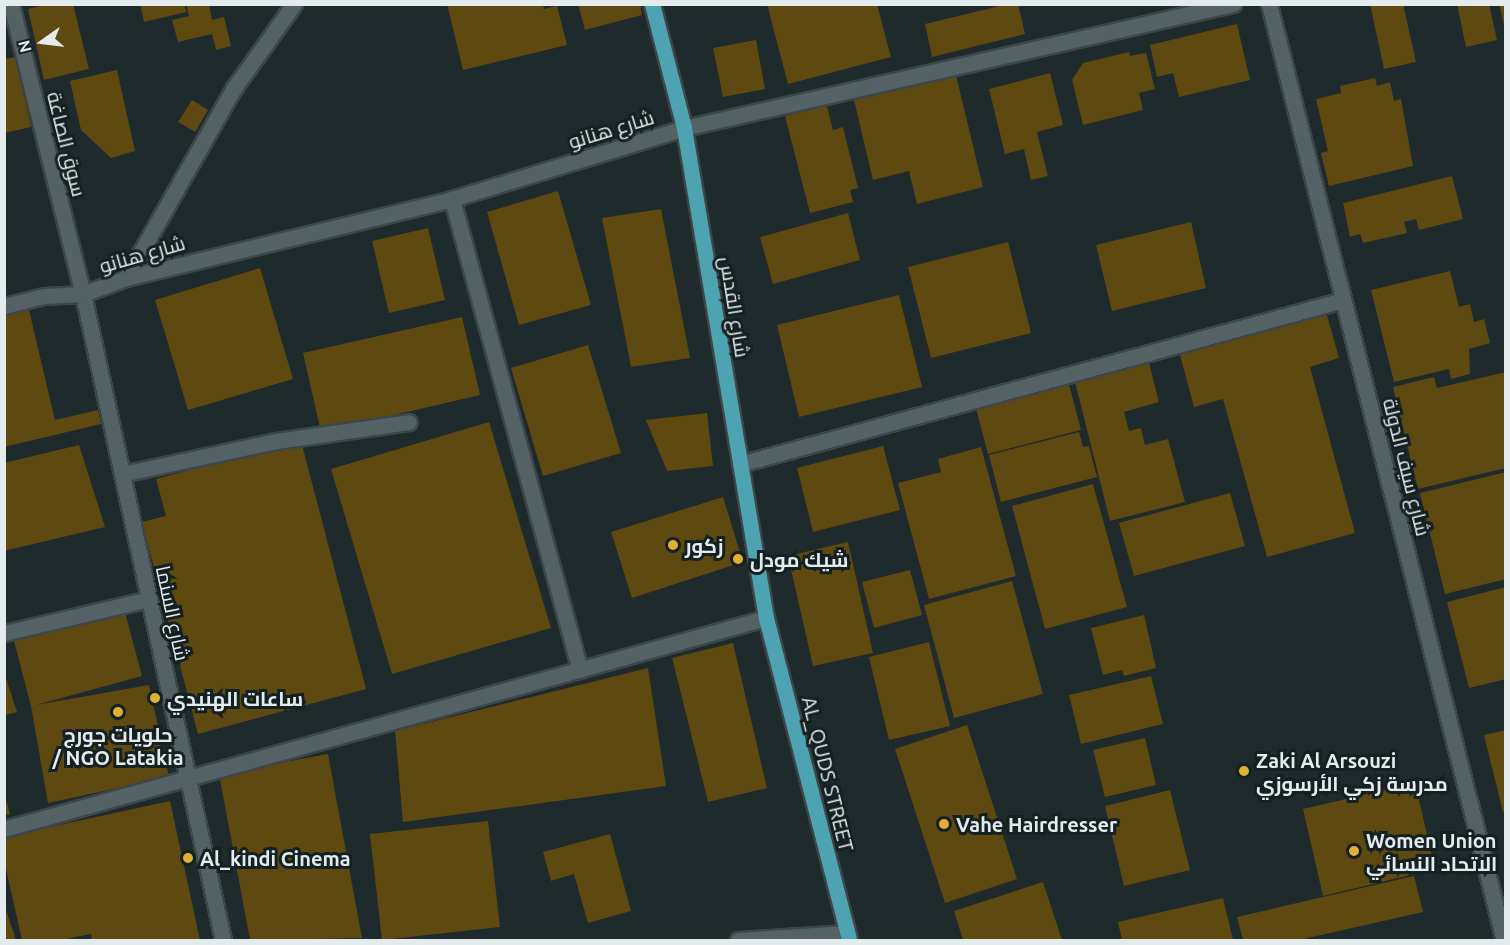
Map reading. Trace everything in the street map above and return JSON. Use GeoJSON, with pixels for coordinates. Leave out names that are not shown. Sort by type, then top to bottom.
{"type":"FeatureCollection","features":[{"type":"Feature","properties":{"kind":"main road","name":"شارع القدس"},"geometry":{"type":"LineString","coordinates":[[652,4],[684,128],[766,618]]}},
{"type":"Feature","properties":{"kind":"main road","name":"AL_QUDS STREET"},"geometry":{"type":"LineString","coordinates":[[766,618],[848,937]]}},
{"type":"Feature","properties":{"kind":"street","name":"سوق الصاغة"},"geometry":{"type":"LineString","coordinates":[[11,4],[83,294]]}},
{"type":"Feature","properties":{"kind":"street"},"geometry":{"type":"LineString","coordinates":[[126,278],[234,88],[294,4]]}},
{"type":"Feature","properties":{"kind":"street","name":"شارع هنانو"},"geometry":{"type":"LineString","coordinates":[[4,306],[44,296],[83,294],[126,278],[452,199],[684,128],[1233,4]]}},
{"type":"Feature","properties":{"kind":"street","name":"شارع سيف الدولة"},"geometry":{"type":"LineString","coordinates":[[1269,4],[1504,940]]}},
{"type":"Feature","properties":{"kind":"street"},"geometry":{"type":"LineString","coordinates":[[452,199],[580,670]]}},
{"type":"Feature","properties":{"kind":"street","name":"شارع السنما"},"geometry":{"type":"LineString","coordinates":[[83,294],[223,940]]}},
{"type":"Feature","properties":{"kind":"street"},"geometry":{"type":"LineString","coordinates":[[740,464],[1343,300]]}},
{"type":"Feature","properties":{"kind":"street"},"geometry":{"type":"LineString","coordinates":[[122,474],[276,441],[409,422]]}},
{"type":"Feature","properties":{"kind":"street"},"geometry":{"type":"LineString","coordinates":[[4,633],[148,599]]}},
{"type":"Feature","properties":{"kind":"street"},"geometry":{"type":"LineString","coordinates":[[4,829],[766,618]]}},
{"type":"Feature","properties":{"kind":"street"},"geometry":{"type":"LineString","coordinates":[[738,940],[848,937]]}},
{"type":"Feature","properties":{"kind":"building"},"geometry":{"type":"Polygon","coordinates":[[[48,4],[73,4],[89,69],[44,80],[28,9],[48,4]]]}},
{"type":"Feature","properties":{"kind":"building"},"geometry":{"type":"Polygon","coordinates":[[[140,4],[184,4],[186,12],[144,22],[140,4]]]}},
{"type":"Feature","properties":{"kind":"building"},"geometry":{"type":"Polygon","coordinates":[[[186,4],[209,4],[212,20],[224,17],[231,46],[216,50],[212,34],[178,42],[172,20],[189,16],[186,4]]]}},
{"type":"Feature","properties":{"kind":"building"},"geometry":{"type":"Polygon","coordinates":[[[447,4],[543,4],[544,9],[557,6],[567,45],[463,70],[447,4]]]}},
{"type":"Feature","properties":{"kind":"building"},"geometry":{"type":"Polygon","coordinates":[[[578,4],[640,4],[642,15],[585,30],[578,4]]]}},
{"type":"Feature","properties":{"kind":"building"},"geometry":{"type":"Polygon","coordinates":[[[767,4],[877,4],[891,57],[788,84],[767,4]]]}},
{"type":"Feature","properties":{"kind":"building"},"geometry":{"type":"Polygon","coordinates":[[[1008,4],[1018,4],[1025,34],[932,57],[925,24],[1008,4]]]}},
{"type":"Feature","properties":{"kind":"building"},"geometry":{"type":"Polygon","coordinates":[[[1370,4],[1403,4],[1416,62],[1384,69],[1370,4]]]}},
{"type":"Feature","properties":{"kind":"building"},"geometry":{"type":"Polygon","coordinates":[[[1457,4],[1489,4],[1497,40],[1466,47],[1457,4]]]}},
{"type":"Feature","properties":{"kind":"building"},"geometry":{"type":"Polygon","coordinates":[[[1499,4],[1506,4],[1506,29],[1505,29],[1499,4]]]}},
{"type":"Feature","properties":{"kind":"building"},"geometry":{"type":"Polygon","coordinates":[[[1237,24],[1250,80],[1179,97],[1173,73],[1157,77],[1150,45],[1237,24]]]}},
{"type":"Feature","properties":{"kind":"building"},"geometry":{"type":"Polygon","coordinates":[[[756,40],[765,89],[723,97],[713,48],[756,40]]]}},
{"type":"Feature","properties":{"kind":"building"},"geometry":{"type":"Polygon","coordinates":[[[1129,52],[1130,56],[1146,53],[1155,89],[1139,93],[1143,110],[1083,125],[1072,80],[1083,63],[1129,52]]]}},
{"type":"Feature","properties":{"kind":"building"},"geometry":{"type":"Polygon","coordinates":[[[15,57],[31,127],[4,133],[4,59],[15,57]]]}},
{"type":"Feature","properties":{"kind":"building"},"geometry":{"type":"Polygon","coordinates":[[[117,70],[135,151],[111,158],[81,130],[70,81],[117,70]]]}},
{"type":"Feature","properties":{"kind":"building"},"geometry":{"type":"Polygon","coordinates":[[[955,71],[983,187],[917,204],[909,171],[873,180],[853,96],[955,71]]]}},
{"type":"Feature","properties":{"kind":"building"},"geometry":{"type":"Polygon","coordinates":[[[1050,73],[1063,125],[1037,132],[1048,176],[1031,180],[1024,149],[1005,154],[989,89],[1050,73]]]}},
{"type":"Feature","properties":{"kind":"building"},"geometry":{"type":"Polygon","coordinates":[[[1375,78],[1377,86],[1390,82],[1394,101],[1401,99],[1413,166],[1329,186],[1321,153],[1328,151],[1316,99],[1341,93],[1340,86],[1375,78]]]}},
{"type":"Feature","properties":{"kind":"building"},"geometry":{"type":"Polygon","coordinates":[[[192,100],[208,110],[195,132],[178,122],[192,100]]]}},
{"type":"Feature","properties":{"kind":"building"},"geometry":{"type":"Polygon","coordinates":[[[827,106],[833,130],[843,127],[858,188],[850,190],[853,202],[810,213],[785,116],[827,106]]]}},
{"type":"Feature","properties":{"kind":"building"},"geometry":{"type":"Polygon","coordinates":[[[1452,176],[1463,219],[1419,230],[1416,219],[1404,222],[1407,233],[1363,243],[1360,234],[1350,237],[1343,203],[1452,176]]]}},
{"type":"Feature","properties":{"kind":"building"},"geometry":{"type":"Polygon","coordinates":[[[558,191],[591,305],[519,325],[487,212],[558,191]]]}},
{"type":"Feature","properties":{"kind":"building"},"geometry":{"type":"Polygon","coordinates":[[[661,209],[690,358],[631,367],[602,218],[661,209]]]}},
{"type":"Feature","properties":{"kind":"building"},"geometry":{"type":"Polygon","coordinates":[[[848,213],[860,260],[773,284],[760,237],[848,213]]]}},
{"type":"Feature","properties":{"kind":"building"},"geometry":{"type":"Polygon","coordinates":[[[1191,222],[1206,288],[1112,311],[1096,245],[1191,222]]]}},
{"type":"Feature","properties":{"kind":"building"},"geometry":{"type":"Polygon","coordinates":[[[428,228],[445,300],[389,313],[372,241],[428,228]]]}},
{"type":"Feature","properties":{"kind":"building"},"geometry":{"type":"Polygon","coordinates":[[[1008,242],[1031,333],[931,358],[908,267],[1008,242]]]}},
{"type":"Feature","properties":{"kind":"building"},"geometry":{"type":"Polygon","coordinates":[[[260,268],[293,379],[188,410],[155,300],[260,268]]]}},
{"type":"Feature","properties":{"kind":"building"},"geometry":{"type":"Polygon","coordinates":[[[1450,271],[1459,307],[1470,304],[1474,322],[1484,319],[1490,343],[1469,349],[1470,374],[1451,379],[1449,369],[1394,382],[1371,290],[1450,271]]]}},
{"type":"Feature","properties":{"kind":"building"},"geometry":{"type":"Polygon","coordinates":[[[899,295],[922,387],[799,417],[777,325],[899,295]]]}},
{"type":"Feature","properties":{"kind":"building"},"geometry":{"type":"Polygon","coordinates":[[[29,310],[55,420],[98,410],[101,424],[4,447],[4,316],[29,310]]]}},
{"type":"Feature","properties":{"kind":"building"},"geometry":{"type":"Polygon","coordinates":[[[1327,315],[1339,358],[1310,367],[1355,533],[1267,557],[1223,399],[1194,407],[1180,355],[1327,315]]]}},
{"type":"Feature","properties":{"kind":"building"},"geometry":{"type":"Polygon","coordinates":[[[462,317],[480,395],[321,432],[303,353],[462,317]]]}},
{"type":"Feature","properties":{"kind":"building"},"geometry":{"type":"Polygon","coordinates":[[[588,345],[621,453],[543,476],[511,368],[588,345]]]}},
{"type":"Feature","properties":{"kind":"building"},"geometry":{"type":"Polygon","coordinates":[[[1149,363],[1159,402],[1124,412],[1129,431],[1141,428],[1145,445],[1168,439],[1185,502],[1110,521],[1075,382],[1149,363]]]}},
{"type":"Feature","properties":{"kind":"building"},"geometry":{"type":"Polygon","coordinates":[[[1506,372],[1506,468],[1418,489],[1393,387],[1434,377],[1437,388],[1506,372]]]}},
{"type":"Feature","properties":{"kind":"building"},"geometry":{"type":"Polygon","coordinates":[[[1069,384],[1081,430],[988,454],[976,408],[1069,384]]]}},
{"type":"Feature","properties":{"kind":"building"},"geometry":{"type":"Polygon","coordinates":[[[707,413],[713,466],[667,471],[646,420],[707,413]]]}},
{"type":"Feature","properties":{"kind":"building"},"geometry":{"type":"Polygon","coordinates":[[[489,422],[551,628],[392,674],[331,469],[489,422]]]}},
{"type":"Feature","properties":{"kind":"building"},"geometry":{"type":"Polygon","coordinates":[[[1079,432],[1083,447],[1089,446],[1097,477],[1001,502],[989,455],[1079,432]]]}},
{"type":"Feature","properties":{"kind":"building"},"geometry":{"type":"Polygon","coordinates":[[[301,441],[366,689],[198,734],[142,522],[166,516],[156,479],[301,441]]]}},
{"type":"Feature","properties":{"kind":"building"},"geometry":{"type":"Polygon","coordinates":[[[79,445],[105,527],[4,551],[4,463],[79,445]]]}},
{"type":"Feature","properties":{"kind":"building"},"geometry":{"type":"Polygon","coordinates":[[[883,446],[900,510],[813,532],[797,468],[883,446]]]}},
{"type":"Feature","properties":{"kind":"building"},"geometry":{"type":"Polygon","coordinates":[[[981,447],[1016,576],[929,599],[898,483],[941,472],[938,459],[981,447]]]}},
{"type":"Feature","properties":{"kind":"building"},"geometry":{"type":"Polygon","coordinates":[[[1506,472],[1506,579],[1445,594],[1420,493],[1506,472]]]}},
{"type":"Feature","properties":{"kind":"building"},"geometry":{"type":"Polygon","coordinates":[[[1093,484],[1127,607],[1045,629],[1012,506],[1093,484]]]}},
{"type":"Feature","properties":{"kind":"building"},"geometry":{"type":"Polygon","coordinates":[[[1230,493],[1245,546],[1134,576],[1119,523],[1230,493]]]}},
{"type":"Feature","properties":{"kind":"building"},"geometry":{"type":"Polygon","coordinates":[[[723,497],[743,562],[632,598],[611,532],[723,497]]]}},
{"type":"Feature","properties":{"kind":"building"},"geometry":{"type":"Polygon","coordinates":[[[848,542],[873,653],[813,666],[788,556],[848,542]]]}},
{"type":"Feature","properties":{"kind":"building"},"geometry":{"type":"Polygon","coordinates":[[[910,570],[922,615],[874,628],[862,582],[910,570]]]}},
{"type":"Feature","properties":{"kind":"building"},"geometry":{"type":"Polygon","coordinates":[[[1012,581],[1043,694],[954,718],[924,605],[1012,581]]]}},
{"type":"Feature","properties":{"kind":"building"},"geometry":{"type":"Polygon","coordinates":[[[1506,587],[1506,679],[1469,688],[1447,602],[1506,587]]]}},
{"type":"Feature","properties":{"kind":"building"},"geometry":{"type":"Polygon","coordinates":[[[125,612],[142,676],[36,705],[149,685],[169,777],[48,803],[31,706],[14,641],[125,612]]]}},
{"type":"Feature","properties":{"kind":"building"},"geometry":{"type":"Polygon","coordinates":[[[1144,615],[1156,668],[1124,676],[1122,670],[1103,675],[1091,628],[1144,615]]]}},
{"type":"Feature","properties":{"kind":"building"},"geometry":{"type":"Polygon","coordinates":[[[929,642],[950,726],[889,740],[869,657],[929,642]]]}},
{"type":"Feature","properties":{"kind":"building"},"geometry":{"type":"Polygon","coordinates":[[[733,643],[767,788],[708,802],[672,658],[733,643]]]}},
{"type":"Feature","properties":{"kind":"building"},"geometry":{"type":"Polygon","coordinates":[[[648,668],[666,786],[403,822],[395,731],[648,668]]]}},
{"type":"Feature","properties":{"kind":"building"},"geometry":{"type":"Polygon","coordinates":[[[4,672],[17,712],[4,715],[4,672]]]}},
{"type":"Feature","properties":{"kind":"building"},"geometry":{"type":"Polygon","coordinates":[[[1151,676],[1163,724],[1081,744],[1069,695],[1151,676]]]}},
{"type":"Feature","properties":{"kind":"building"},"geometry":{"type":"Polygon","coordinates":[[[967,725],[1017,879],[945,903],[895,749],[967,725]]]}},
{"type":"Feature","properties":{"kind":"building"},"geometry":{"type":"Polygon","coordinates":[[[1506,730],[1506,811],[1503,812],[1484,735],[1506,730]]]}},
{"type":"Feature","properties":{"kind":"building"},"geometry":{"type":"Polygon","coordinates":[[[1145,738],[1156,785],[1105,797],[1093,750],[1145,738]]]}},
{"type":"Feature","properties":{"kind":"building"},"geometry":{"type":"Polygon","coordinates":[[[328,754],[362,938],[250,940],[219,774],[328,754]]]}},
{"type":"Feature","properties":{"kind":"building"},"geometry":{"type":"Polygon","coordinates":[[[1415,783],[1435,869],[1323,896],[1303,809],[1415,783]]]}},
{"type":"Feature","properties":{"kind":"building"},"geometry":{"type":"Polygon","coordinates":[[[1170,790],[1190,870],[1124,886],[1105,806],[1170,790]]]}},
{"type":"Feature","properties":{"kind":"building"},"geometry":{"type":"Polygon","coordinates":[[[4,793],[10,814],[4,815],[4,793]]]}},
{"type":"Feature","properties":{"kind":"building"},"geometry":{"type":"Polygon","coordinates":[[[170,801],[200,940],[92,940],[91,934],[61,940],[22,940],[4,860],[4,837],[170,801]]]}},
{"type":"Feature","properties":{"kind":"building"},"geometry":{"type":"Polygon","coordinates":[[[488,821],[500,927],[382,940],[370,834],[488,821]]]}},
{"type":"Feature","properties":{"kind":"building"},"geometry":{"type":"Polygon","coordinates":[[[610,834],[631,911],[588,923],[574,874],[551,881],[543,852],[610,834]]]}},
{"type":"Feature","properties":{"kind":"building"},"geometry":{"type":"Polygon","coordinates":[[[1414,876],[1423,912],[1299,940],[1243,940],[1237,917],[1414,876]]]}},
{"type":"Feature","properties":{"kind":"building"},"geometry":{"type":"Polygon","coordinates":[[[1043,882],[1062,940],[963,940],[954,911],[1043,882]]]}},
{"type":"Feature","properties":{"kind":"building"},"geometry":{"type":"Polygon","coordinates":[[[1223,898],[1233,940],[1122,940],[1118,922],[1223,898]]]}},
{"type":"Feature","properties":{"kind":"building"},"geometry":{"type":"Polygon","coordinates":[[[5,907],[16,940],[4,940],[5,907]]]}},
{"type":"Feature","properties":{"kind":"place","name":"زكور"},"geometry":{"type":"Point","coordinates":[673,545]}},
{"type":"Feature","properties":{"kind":"place","name":"شيك مودل"},"geometry":{"type":"Point","coordinates":[738,559]}},
{"type":"Feature","properties":{"kind":"place","name":"ساعات الهنيدي"},"geometry":{"type":"Point","coordinates":[155,698]}},
{"type":"Feature","properties":{"kind":"place","name":"حلويات جورج / NGO Latakia"},"geometry":{"type":"Point","coordinates":[118,712]}},
{"type":"Feature","properties":{"kind":"place","name":"Zaki Al Arsouzi مدرسة زكي الأرسوزي"},"geometry":{"type":"Point","coordinates":[1244,771]}},
{"type":"Feature","properties":{"kind":"place","name":"Vahe Hairdresser"},"geometry":{"type":"Point","coordinates":[944,824]}},
{"type":"Feature","properties":{"kind":"place","name":"Women Union الاتحاد النسائي"},"geometry":{"type":"Point","coordinates":[1354,851]}},
{"type":"Feature","properties":{"kind":"place","name":"Al_kindi Cinema"},"geometry":{"type":"Point","coordinates":[188,858]}}]}
